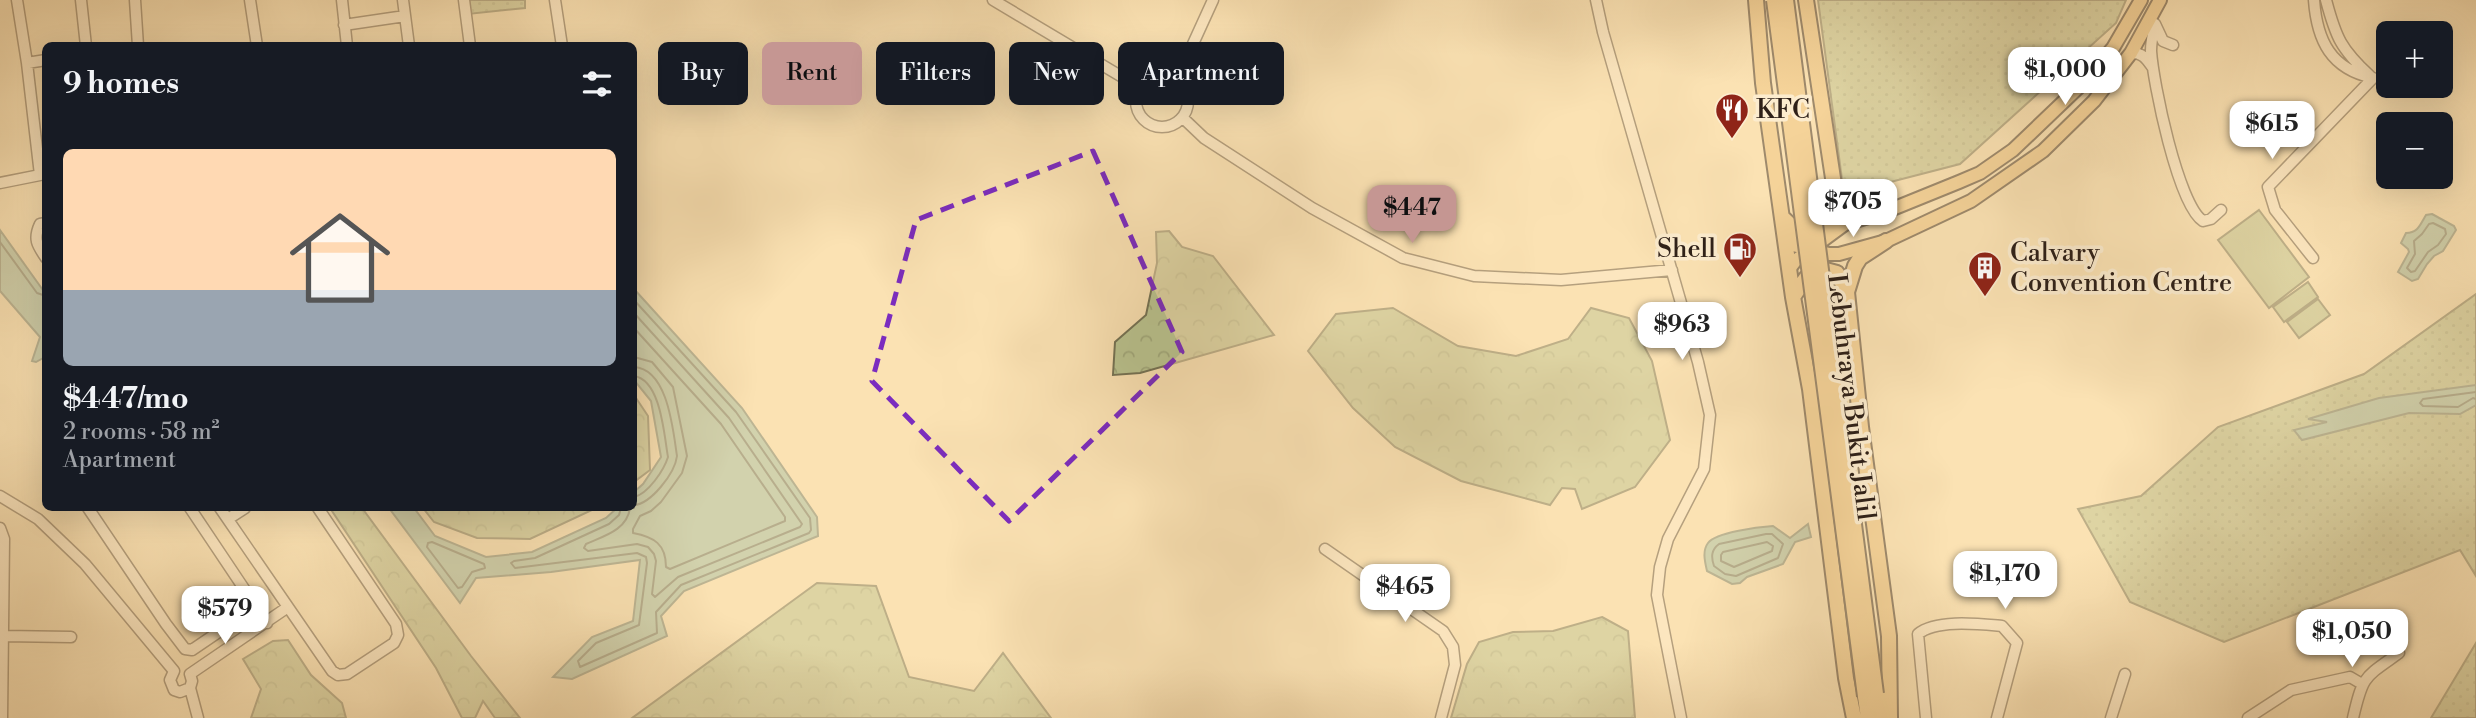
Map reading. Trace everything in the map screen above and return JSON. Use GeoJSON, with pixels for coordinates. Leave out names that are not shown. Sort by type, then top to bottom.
{"type":"FeatureCollection","features":[{"type":"Feature","properties":{"kind":"highway"},"geometry":{"type":"LineString","coordinates":[[1756,0],[1762,73],[1793,298],[1810,389],[1846,678],[1854,718]]}},
{"type":"Feature","properties":{"kind":"highway","name":"Lebuhraya Bukit Jalil"},"geometry":{"type":"LineString","coordinates":[[1774,0],[1871,695],[1879,718]]}},
{"type":"Feature","properties":{"kind":"highway","name":"Lebuhraya Bukit Jalil"},"geometry":{"type":"LineString","coordinates":[[1786,0],[1871,695],[1868,718]]}},
{"type":"Feature","properties":{"kind":"highway"},"geometry":{"type":"LineString","coordinates":[[1782,217],[1802,236],[1818,239],[1830,227],[1836,198],[1806,0]]}},
{"type":"Feature","properties":{"kind":"highway"},"geometry":{"type":"LineString","coordinates":[[1836,198],[1857,210],[1885,212]]}},
{"type":"Feature","properties":{"kind":"highway"},"geometry":{"type":"LineString","coordinates":[[1847,292],[1860,258],[1886,242]]}},
{"type":"Feature","properties":{"kind":"highway"},"geometry":{"type":"LineString","coordinates":[[1793,298],[1805,278],[1822,269],[1837,273],[1847,292],[1861,427],[1889,636],[1890,718]]}},
{"type":"Feature","properties":{"kind":"main road"},"geometry":{"type":"LineString","coordinates":[[1789,269],[1796,260],[1845,224],[1885,212],[1980,173],[2013,150],[2113,48],[2141,0]]}},
{"type":"Feature","properties":{"kind":"main road"},"geometry":{"type":"LineString","coordinates":[[1785,234],[1793,245],[1829,254],[1886,242],[1956,209],[2042,151],[2094,102],[2131,53],[2158,5]]}},
{"type":"Feature","properties":{"kind":"main road"},"geometry":{"type":"LineString","coordinates":[[1845,224],[1843,244],[1845,248],[1853,250]]}},
{"type":"Feature","properties":{"kind":"street"},"geometry":{"type":"LineString","coordinates":[[17,0],[42,168]]}},
{"type":"Feature","properties":{"kind":"street"},"geometry":{"type":"LineString","coordinates":[[81,0],[86,42]]}},
{"type":"Feature","properties":{"kind":"street"},"geometry":{"type":"LineString","coordinates":[[135,0],[138,42]]}},
{"type":"Feature","properties":{"kind":"street"},"geometry":{"type":"LineString","coordinates":[[250,0],[256,42]]}},
{"type":"Feature","properties":{"kind":"street"},"geometry":{"type":"LineString","coordinates":[[342,0],[346,42]]}},
{"type":"Feature","properties":{"kind":"street"},"geometry":{"type":"LineString","coordinates":[[403,0],[408,42]]}},
{"type":"Feature","properties":{"kind":"street"},"geometry":{"type":"LineString","coordinates":[[464,0],[469,42]]}},
{"type":"Feature","properties":{"kind":"street"},"geometry":{"type":"LineString","coordinates":[[555,0],[561,42]]}},
{"type":"Feature","properties":{"kind":"street"},"geometry":{"type":"LineString","coordinates":[[993,0],[1118,74]]}},
{"type":"Feature","properties":{"kind":"street"},"geometry":{"type":"LineString","coordinates":[[1194,42],[1213,0]]}},
{"type":"Feature","properties":{"kind":"street"},"geometry":{"type":"LineString","coordinates":[[1596,0],[1602,32],[1672,270],[1710,415],[1704,469],[1668,539],[1658,581],[1657,595],[1681,718]]}},
{"type":"Feature","properties":{"kind":"street"},"geometry":{"type":"LineString","coordinates":[[2314,0],[2316,24],[2326,48],[2339,63],[2354,74],[2373,78]]}},
{"type":"Feature","properties":{"kind":"street"},"geometry":{"type":"LineString","coordinates":[[2326,0],[2339,42],[2348,56],[2373,78]]}},
{"type":"Feature","properties":{"kind":"street"},"geometry":{"type":"LineString","coordinates":[[2158,5],[2151,48],[2162,123],[2188,199],[2198,218],[2203,221],[2211,219],[2221,210]]}},
{"type":"Feature","properties":{"kind":"street"},"geometry":{"type":"LineString","coordinates":[[344,25],[405,16]]}},
{"type":"Feature","properties":{"kind":"street"},"geometry":{"type":"LineString","coordinates":[[2155,24],[2163,41],[2173,46]]}},
{"type":"Feature","properties":{"kind":"street"},"geometry":{"type":"LineString","coordinates":[[2131,53],[2140,53],[2146,57],[2153,68]]}},
{"type":"Feature","properties":{"kind":"street"},"geometry":{"type":"LineString","coordinates":[[27,63],[42,61]]}},
{"type":"Feature","properties":{"kind":"street"},"geometry":{"type":"LineString","coordinates":[[2313,258],[2275,210],[2268,187],[2373,78]]}},
{"type":"Feature","properties":{"kind":"street"},"geometry":{"type":"LineString","coordinates":[[1135,105],[1138,113],[1150,125],[1168,127],[1183,118],[1187,105]]}},
{"type":"Feature","properties":{"kind":"street"},"geometry":{"type":"LineString","coordinates":[[1183,118],[1204,138],[1312,208],[1403,258],[1474,276],[1561,280],[1672,270]]}},
{"type":"Feature","properties":{"kind":"street"},"geometry":{"type":"LineString","coordinates":[[0,184],[42,175]]}},
{"type":"Feature","properties":{"kind":"street"},"geometry":{"type":"LineString","coordinates":[[42,224],[36,233],[36,244],[42,252]]}},
{"type":"Feature","properties":{"kind":"street"},"geometry":{"type":"LineString","coordinates":[[0,496],[38,519],[85,564],[174,671]]}},
{"type":"Feature","properties":{"kind":"street"},"geometry":{"type":"LineString","coordinates":[[90,511],[166,624],[186,649],[192,650],[257,606]]}},
{"type":"Feature","properties":{"kind":"street"},"geometry":{"type":"LineString","coordinates":[[192,511],[267,623]]}},
{"type":"Feature","properties":{"kind":"street"},"geometry":{"type":"LineString","coordinates":[[222,511],[338,676],[347,674],[394,643],[398,635],[396,624],[319,511]]}},
{"type":"Feature","properties":{"kind":"street"},"geometry":{"type":"LineString","coordinates":[[228,519],[240,511]]}},
{"type":"Feature","properties":{"kind":"street"},"geometry":{"type":"LineString","coordinates":[[0,528],[4,539],[2,718]]}},
{"type":"Feature","properties":{"kind":"street"},"geometry":{"type":"LineString","coordinates":[[1325,549],[1443,631],[1453,647],[1455,665],[1441,718]]}},
{"type":"Feature","properties":{"kind":"street"},"geometry":{"type":"LineString","coordinates":[[190,674],[288,607]]}},
{"type":"Feature","properties":{"kind":"street"},"geometry":{"type":"LineString","coordinates":[[1926,718],[1918,634],[1924,628],[1966,623],[2002,626],[2017,643],[1997,718]]}},
{"type":"Feature","properties":{"kind":"street"},"geometry":{"type":"LineString","coordinates":[[3,636],[71,637]]}},
{"type":"Feature","properties":{"kind":"street"},"geometry":{"type":"LineString","coordinates":[[2353,718],[2365,677],[2399,653]]}},
{"type":"Feature","properties":{"kind":"street"},"geometry":{"type":"LineString","coordinates":[[174,671],[181,669],[190,674],[190,688],[198,718]]}},
{"type":"Feature","properties":{"kind":"street"},"geometry":{"type":"LineString","coordinates":[[174,671],[170,680],[174,690],[184,692],[190,688]]}},
{"type":"Feature","properties":{"kind":"street"},"geometry":{"type":"LineString","coordinates":[[2111,718],[2125,674]]}},
{"type":"Feature","properties":{"kind":"street"},"geometry":{"type":"LineString","coordinates":[[2248,718],[2291,690],[2350,677],[2362,684]]}},
{"type":"Feature","properties":{"kind":"highlighted area"},"geometry":{"type":"Polygon","coordinates":[[[1093,151],[1182,352],[1009,521],[872,381],[916,220],[1093,151]]]}},
{"type":"Feature","properties":{"kind":"green space"},"geometry":{"type":"Polygon","coordinates":[[[466,0],[525,0],[525,8],[468,14],[466,0]]]}},
{"type":"Feature","properties":{"kind":"green space"},"geometry":{"type":"Polygon","coordinates":[[[1818,0],[2126,0],[2116,23],[1960,164],[1844,194],[1818,0]]]}},
{"type":"Feature","properties":{"kind":"green space"},"geometry":{"type":"Polygon","coordinates":[[[2259,210],[2309,277],[2269,308],[2218,240],[2259,210]]]}},
{"type":"Feature","properties":{"kind":"green space"},"geometry":{"type":"Polygon","coordinates":[[[1169,231],[1182,247],[1213,256],[1274,335],[1140,373],[1113,375],[1115,342],[1146,315],[1157,263],[1156,232],[1169,231]]]}},
{"type":"Feature","properties":{"kind":"green space"},"geometry":{"type":"Polygon","coordinates":[[[2308,282],[2318,297],[2284,322],[2273,307],[2308,282]]]}},
{"type":"Feature","properties":{"kind":"green space"},"geometry":{"type":"Polygon","coordinates":[[[2476,294],[2476,576],[2460,550],[2224,642],[2130,602],[2078,509],[2141,496],[2218,427],[2364,374],[2476,294]]]}},
{"type":"Feature","properties":{"kind":"green space"},"geometry":{"type":"Polygon","coordinates":[[[2318,299],[2330,315],[2299,338],[2287,322],[2318,299]]]}},
{"type":"Feature","properties":{"kind":"green space"},"geometry":{"type":"Polygon","coordinates":[[[1393,308],[1458,346],[1516,356],[1568,339],[1591,308],[1629,318],[1652,361],[1670,440],[1635,487],[1582,509],[1575,489],[1562,488],[1550,505],[1461,481],[1395,447],[1353,408],[1308,351],[1336,314],[1393,308]]]}},
{"type":"Feature","properties":{"kind":"green space"},"geometry":{"type":"Polygon","coordinates":[[[637,400],[648,416],[650,470],[637,480],[637,400]]]}},
{"type":"Feature","properties":{"kind":"green space"},"geometry":{"type":"Polygon","coordinates":[[[332,511],[364,511],[520,718],[495,718],[483,701],[475,718],[462,718],[436,668],[332,511]]]}},
{"type":"Feature","properties":{"kind":"green space"},"geometry":{"type":"Polygon","coordinates":[[[425,511],[590,511],[530,539],[477,538],[434,522],[425,511]]]}},
{"type":"Feature","properties":{"kind":"green space"},"geometry":{"type":"Polygon","coordinates":[[[817,583],[876,586],[909,677],[974,691],[1003,653],[1051,718],[632,718],[817,583]]]}},
{"type":"Feature","properties":{"kind":"green space"},"geometry":{"type":"Polygon","coordinates":[[[1602,617],[1628,631],[1635,718],[1451,718],[1467,664],[1479,642],[1513,632],[1553,631],[1602,617]]]}},
{"type":"Feature","properties":{"kind":"green space"},"geometry":{"type":"Polygon","coordinates":[[[288,640],[311,675],[342,703],[346,718],[251,718],[261,689],[243,659],[273,641],[288,640]]]}},
{"type":"Feature","properties":{"kind":"green space"},"geometry":{"type":"Polygon","coordinates":[[[2476,643],[2476,718],[2431,718],[2476,643]]]}},
{"type":"Feature","properties":{"kind":"water"},"geometry":{"type":"Polygon","coordinates":[[[2432,214],[2454,226],[2456,230],[2443,251],[2434,256],[2418,279],[2412,281],[2398,272],[2409,252],[2401,243],[2406,233],[2416,230],[2426,215],[2432,214]]]}},
{"type":"Feature","properties":{"kind":"water"},"geometry":{"type":"Polygon","coordinates":[[[0,230],[42,289],[42,359],[32,361],[40,337],[0,291],[0,230]]]}},
{"type":"Feature","properties":{"kind":"water"},"geometry":{"type":"Polygon","coordinates":[[[637,292],[742,408],[817,517],[818,536],[684,591],[661,616],[667,636],[572,679],[553,677],[592,637],[633,621],[640,560],[551,572],[476,578],[460,603],[391,511],[416,511],[435,536],[486,557],[532,552],[606,518],[614,511],[637,511],[637,489],[661,457],[651,401],[637,384],[637,292]]]}},
{"type":"Feature","properties":{"kind":"water"},"geometry":{"type":"Polygon","coordinates":[[[2476,385],[2476,405],[2460,414],[2409,413],[2302,440],[2294,430],[2327,422],[2308,419],[2379,398],[2476,385]]]}},
{"type":"Feature","properties":{"kind":"water"},"geometry":{"type":"Polygon","coordinates":[[[1808,524],[1811,537],[1795,542],[1783,564],[1732,584],[1707,571],[1705,549],[1713,539],[1739,531],[1773,526],[1790,538],[1808,524]]]}},
{"type":"Feature","properties":{"kind":"place","name":"KFC"},"geometry":{"type":"Point","coordinates":[1732,140]}},
{"type":"Feature","properties":{"kind":"place","name":"Shell"},"geometry":{"type":"Point","coordinates":[1740,279]}},
{"type":"Feature","properties":{"kind":"place","name":"Calvary Convention Centre"},"geometry":{"type":"Point","coordinates":[1985,298]}}]}
